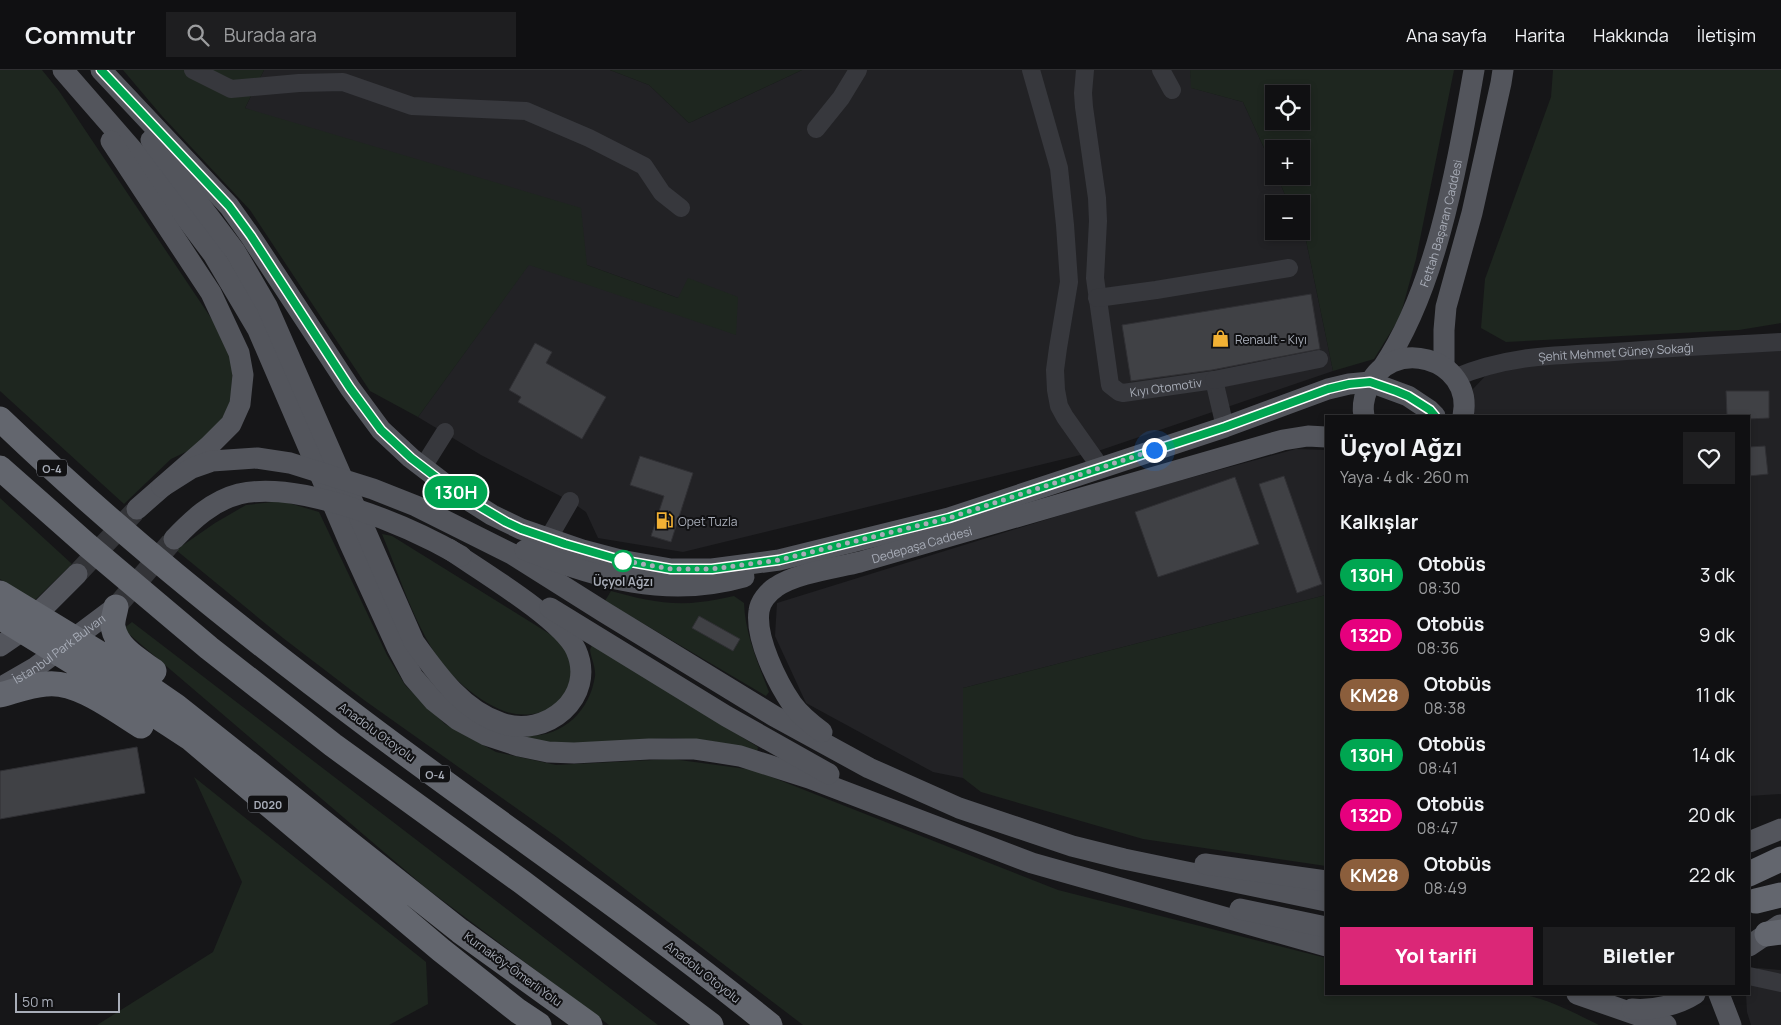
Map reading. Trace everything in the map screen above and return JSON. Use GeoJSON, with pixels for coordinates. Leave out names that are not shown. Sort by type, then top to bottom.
{"type":"FeatureCollection","features":[{"type":"Feature","properties":{"kind":"highway","name":"Anadolu Otoyolu"},"geometry":{"type":"LineString","coordinates":[[0,419],[106,516],[236,625],[364,723],[557,862],[672,948],[770,1025]]}},
{"type":"Feature","properties":{"kind":"highway","name":"O-4"},"geometry":{"type":"LineString","coordinates":[[0,468],[87,545],[209,648],[333,745],[529,888],[710,1025]]}},
{"type":"Feature","properties":{"kind":"highway","name":"D020"},"geometry":{"type":"LineString","coordinates":[[2,602],[94,662],[176,706],[460,931]]}},
{"type":"Feature","properties":{"kind":"highway"},"geometry":{"type":"LineString","coordinates":[[116,607],[113,626],[119,644],[137,659],[202,704],[284,771],[460,931]]}},
{"type":"Feature","properties":{"kind":"highway","name":"D020"},"geometry":{"type":"LineString","coordinates":[[94,662],[190,738],[441,950],[518,1011],[539,1025]]}},
{"type":"Feature","properties":{"kind":"highway"},"geometry":{"type":"LineString","coordinates":[[0,695],[46,684],[72,687],[104,703],[175,747],[341,879],[441,950]]}},
{"type":"Feature","properties":{"kind":"highway"},"geometry":{"type":"LineString","coordinates":[[1750,874],[1781,859]]}},
{"type":"Feature","properties":{"kind":"highway"},"geometry":{"type":"LineString","coordinates":[[1753,902],[1781,895]]}},
{"type":"Feature","properties":{"kind":"highway","name":"Kurnaköy-Ömerli Yolu"},"geometry":{"type":"LineString","coordinates":[[460,931],[590,1025]]}},
{"type":"Feature","properties":{"kind":"main road"},"geometry":{"type":"LineString","coordinates":[[100,70],[235,251],[267,306],[316,440],[359,541],[397,647],[413,677],[434,701],[458,720],[486,735],[519,746],[548,752],[574,753],[649,749],[695,750],[740,756],[809,778],[988,847],[1078,877],[1325,946]]}},
{"type":"Feature","properties":{"kind":"main road","name":"Dedepaşa Caddesi"},"geometry":{"type":"LineString","coordinates":[[100,70],[229,206],[251,236],[350,388],[381,430],[454,491],[492,514],[521,529],[548,539],[620,560],[671,569],[712,569],[779,560],[853,542],[949,518],[1225,427],[1328,389],[1376,375],[1430,410],[1434,415]]}},
{"type":"Feature","properties":{"kind":"main road","name":"Fettah Başaran Caddesi"},"geometry":{"type":"LineString","coordinates":[[1364,415],[1364,397],[1376,375],[1397,346],[1425,279],[1459,153],[1474,70]]}},
{"type":"Feature","properties":{"kind":"main road"},"geometry":{"type":"LineString","coordinates":[[1449,372],[1444,330],[1446,308],[1472,213],[1503,70]]}},
{"type":"Feature","properties":{"kind":"main road"},"geometry":{"type":"LineString","coordinates":[[65,72],[150,170],[213,254],[258,330],[316,440]]}},
{"type":"Feature","properties":{"kind":"main road"},"geometry":{"type":"LineString","coordinates":[[65,72],[210,293],[239,353],[243,375],[240,404],[231,424],[210,446],[137,509]]}},
{"type":"Feature","properties":{"kind":"main road"},"geometry":{"type":"LineString","coordinates":[[1376,375],[1401,358],[1416,357],[1431,360],[1449,372],[1461,390],[1464,404],[1463,415]]}},
{"type":"Feature","properties":{"kind":"main road","name":"Dedepaşa Caddesi"},"geometry":{"type":"LineString","coordinates":[[903,783],[822,732],[804,718],[792,703],[770,665],[760,630],[759,610],[765,597],[776,587],[794,578],[860,562],[1283,440],[1308,436],[1325,437]]}},
{"type":"Feature","properties":{"kind":"main road"},"geometry":{"type":"LineString","coordinates":[[162,486],[192,468],[212,462],[257,458],[290,463],[416,506],[566,566],[604,577],[641,584],[676,587],[709,585],[742,578],[853,542]]}},
{"type":"Feature","properties":{"kind":"main road"},"geometry":{"type":"LineString","coordinates":[[174,539],[193,520],[216,503],[238,495],[258,491],[285,493],[345,506],[388,522],[449,549],[802,760],[856,788],[988,847]]}},
{"type":"Feature","properties":{"kind":"main road"},"geometry":{"type":"LineString","coordinates":[[416,506],[512,554],[774,716],[869,768],[959,808],[1072,846],[1124,860],[1325,901]]}},
{"type":"Feature","properties":{"kind":"main road"},"geometry":{"type":"LineString","coordinates":[[359,541],[414,642],[433,669],[455,694],[480,712],[501,723],[522,728],[542,724],[560,714],[571,701],[580,683],[580,668],[576,649],[563,632],[546,616],[449,549]]}},
{"type":"Feature","properties":{"kind":"main road"},"geometry":{"type":"LineString","coordinates":[[0,646],[16,635],[78,574]]}},
{"type":"Feature","properties":{"kind":"main road","name":"İstanbul Park Bulvarı"},"geometry":{"type":"LineString","coordinates":[[0,688],[36,667],[116,607]]}},
{"type":"Feature","properties":{"kind":"main road"},"geometry":{"type":"LineString","coordinates":[[1016,828],[1118,850],[1325,881]]}},
{"type":"Feature","properties":{"kind":"main road"},"geometry":{"type":"LineString","coordinates":[[1750,842],[1781,829]]}},
{"type":"Feature","properties":{"kind":"main road"},"geometry":{"type":"LineString","coordinates":[[1750,875],[1781,865]]}},
{"type":"Feature","properties":{"kind":"main road"},"geometry":{"type":"LineString","coordinates":[[1078,877],[1325,927]]}},
{"type":"Feature","properties":{"kind":"main road"},"geometry":{"type":"LineString","coordinates":[[1753,902],[1781,890]]}},
{"type":"Feature","properties":{"kind":"main road"},"geometry":{"type":"LineString","coordinates":[[1586,995],[1666,1025]]}},
{"type":"Feature","properties":{"kind":"main road"},"geometry":{"type":"LineString","coordinates":[[1617,1008],[1653,1009],[1693,995]]}},
{"type":"Feature","properties":{"kind":"main road"},"geometry":{"type":"LineString","coordinates":[[1719,995],[1731,1025]]}},
{"type":"Feature","properties":{"kind":"street"},"geometry":{"type":"LineString","coordinates":[[194,70],[231,89],[299,83],[343,82],[412,106],[526,111],[589,138],[644,166],[662,193],[681,208]]}},
{"type":"Feature","properties":{"kind":"street"},"geometry":{"type":"LineString","coordinates":[[816,129],[841,98],[858,70]]}},
{"type":"Feature","properties":{"kind":"street"},"geometry":{"type":"LineString","coordinates":[[1031,70],[1059,168],[1065,224],[1069,282],[1056,363],[1056,390],[1059,406],[1065,417],[1102,468]]}},
{"type":"Feature","properties":{"kind":"street","name":"Kıyı Otomotiv"},"geometry":{"type":"LineString","coordinates":[[1085,70],[1083,100],[1096,180],[1098,222],[1095,278],[1110,385],[1123,393],[1214,380],[1225,427]]}},
{"type":"Feature","properties":{"kind":"street"},"geometry":{"type":"LineString","coordinates":[[1161,70],[1172,90]]}},
{"type":"Feature","properties":{"kind":"street"},"geometry":{"type":"LineString","coordinates":[[1097,298],[1128,295],[1288,268]]}},
{"type":"Feature","properties":{"kind":"street","name":"Şehit Mehmet Güney Sokağı"},"geometry":{"type":"LineString","coordinates":[[1449,372],[1478,368],[1506,361],[1547,356],[1781,342]]}},
{"type":"Feature","properties":{"kind":"street"},"geometry":{"type":"LineString","coordinates":[[1214,380],[1319,358]]}},
{"type":"Feature","properties":{"kind":"street"},"geometry":{"type":"LineString","coordinates":[[423,467],[445,432]]}},
{"type":"Feature","properties":{"kind":"street"},"geometry":{"type":"LineString","coordinates":[[548,539],[570,501]]}},
{"type":"Feature","properties":{"kind":"street"},"geometry":{"type":"LineString","coordinates":[[1750,976],[1781,983]]}},
{"type":"Feature","properties":{"kind":"shaded area"},"geometry":{"type":"Polygon","coordinates":[[[0,70],[42,70],[59,91],[213,321],[234,357],[229,416],[192,449],[171,459],[124,504],[0,391],[0,70]]]}},
{"type":"Feature","properties":{"kind":"shaded area"},"geometry":{"type":"Polygon","coordinates":[[[123,70],[264,70],[245,108],[581,208],[587,265],[678,298],[688,278],[738,297],[736,335],[529,265],[418,417],[370,391],[250,210],[162,116],[123,70]]]}},
{"type":"Feature","properties":{"kind":"shaded area"},"geometry":{"type":"Polygon","coordinates":[[[264,70],[610,70],[649,85],[689,123],[802,70],[1190,70],[1192,88],[1243,102],[1265,150],[1265,185],[1281,185],[1285,195],[1265,195],[1265,240],[1306,240],[1333,371],[1101,450],[683,552],[598,538],[586,512],[570,501],[481,455],[418,417],[529,264],[678,298],[587,265],[245,108],[264,70]]]}},
{"type":"Feature","properties":{"kind":"shaded area"},"geometry":{"type":"Polygon","coordinates":[[[610,70],[802,70],[689,123],[649,85],[610,70]]]}},
{"type":"Feature","properties":{"kind":"shaded area"},"geometry":{"type":"Polygon","coordinates":[[[1190,70],[1454,70],[1416,259],[1400,317],[1374,359],[1333,371],[1306,240],[1310,240],[1310,195],[1285,195],[1281,185],[1310,185],[1310,140],[1265,140],[1265,150],[1243,102],[1191,88],[1190,70]]]}},
{"type":"Feature","properties":{"kind":"shaded area"},"geometry":{"type":"Polygon","coordinates":[[[1553,70],[1781,70],[1781,323],[1739,330],[1506,342],[1481,328],[1485,279],[1551,97],[1553,70]]]}},
{"type":"Feature","properties":{"kind":"shaded area"},"geometry":{"type":"Polygon","coordinates":[[[1781,348],[1781,794],[1750,796],[1750,415],[1472,415],[1473,389],[1490,371],[1558,361],[1781,348]]]}},
{"type":"Feature","properties":{"kind":"shaded area"},"geometry":{"type":"Polygon","coordinates":[[[1296,449],[1325,450],[1325,595],[963,688],[963,778],[933,772],[806,703],[775,636],[777,603],[1116,498],[1296,449]]]}},
{"type":"Feature","properties":{"kind":"shaded area"},"geometry":{"type":"Polygon","coordinates":[[[0,498],[72,564],[34,601],[0,579],[0,498]]]}},
{"type":"Feature","properties":{"kind":"shaded area"},"geometry":{"type":"Polygon","coordinates":[[[282,501],[319,512],[387,655],[405,685],[445,724],[496,752],[556,765],[672,759],[754,770],[1058,890],[1325,958],[1325,995],[1524,995],[1550,1002],[1599,1025],[803,1025],[557,837],[364,700],[283,638],[176,550],[215,523],[246,505],[282,501]]]}},
{"type":"Feature","properties":{"kind":"shaded area"},"geometry":{"type":"Polygon","coordinates":[[[382,534],[392,536],[561,641],[574,670],[569,691],[562,700],[554,707],[533,714],[510,713],[487,703],[458,681],[441,662],[421,628],[382,534]]]}},
{"type":"Feature","properties":{"kind":"shaded area"},"geometry":{"type":"Polygon","coordinates":[[[611,591],[644,599],[677,603],[704,602],[734,596],[744,603],[749,637],[769,692],[766,696],[605,601],[611,591]]]}},
{"type":"Feature","properties":{"kind":"shaded area"},"geometry":{"type":"Polygon","coordinates":[[[1325,595],[1325,866],[1143,839],[981,792],[963,778],[963,688],[1325,595]]]}},
{"type":"Feature","properties":{"kind":"shaded area"},"geometry":{"type":"Polygon","coordinates":[[[132,622],[658,1025],[609,1025],[426,888],[123,629],[132,622]]]}},
{"type":"Feature","properties":{"kind":"shaded area"},"geometry":{"type":"Polygon","coordinates":[[[592,645],[758,747],[757,752],[711,741],[672,738],[559,744],[528,740],[527,736],[552,732],[563,727],[581,711],[592,689],[595,676],[590,650],[592,645]]]}},
{"type":"Feature","properties":{"kind":"shaded area"},"geometry":{"type":"Polygon","coordinates":[[[194,777],[426,962],[428,1004],[389,1025],[97,1025],[213,952],[242,882],[194,777]]]}},
{"type":"Feature","properties":{"kind":"shaded area"},"geometry":{"type":"Polygon","coordinates":[[[1758,968],[1781,970],[1781,1025],[1751,1025],[1747,1012],[1746,995],[1750,995],[1750,972],[1758,968]]]}},
{"type":"Feature","properties":{"kind":"building","name":"Renault - Kıyı"},"geometry":{"type":"Polygon","coordinates":[[[1311,294],[1320,349],[1212,370],[1131,381],[1122,325],[1311,294]]]}},
{"type":"Feature","properties":{"kind":"building"},"geometry":{"type":"Polygon","coordinates":[[[535,343],[552,352],[546,363],[606,397],[582,439],[518,402],[521,397],[509,390],[535,343]]]}},
{"type":"Feature","properties":{"kind":"building"},"geometry":{"type":"Polygon","coordinates":[[[1726,391],[1769,391],[1769,418],[1750,419],[1750,415],[1727,415],[1726,391]]]}},
{"type":"Feature","properties":{"kind":"building"},"geometry":{"type":"Polygon","coordinates":[[[1765,446],[1768,474],[1750,476],[1750,447],[1765,446]]]}},
{"type":"Feature","properties":{"kind":"building"},"geometry":{"type":"Polygon","coordinates":[[[640,456],[693,473],[671,542],[651,536],[664,496],[630,485],[640,456]]]}},
{"type":"Feature","properties":{"kind":"building"},"geometry":{"type":"Polygon","coordinates":[[[1284,476],[1322,584],[1297,593],[1259,484],[1284,476]]]}},
{"type":"Feature","properties":{"kind":"building"},"geometry":{"type":"Polygon","coordinates":[[[1235,477],[1259,544],[1158,577],[1135,512],[1235,477]]]}},
{"type":"Feature","properties":{"kind":"building"},"geometry":{"type":"Polygon","coordinates":[[[699,616],[740,639],[733,651],[692,628],[699,616]]]}},
{"type":"Feature","properties":{"kind":"building"},"geometry":{"type":"Polygon","coordinates":[[[137,747],[145,793],[0,819],[0,771],[137,747]]]}},
{"type":"Feature","properties":{"kind":"tunnel"},"geometry":{"type":"LineString","coordinates":[[77,574],[137,509]]}},
{"type":"Feature","properties":{"kind":"tunnel"},"geometry":{"type":"LineString","coordinates":[[116,607],[174,539]]}},
{"type":"Feature","properties":{"kind":"bus line","name":"130H"},"geometry":{"type":"LineString","coordinates":[[101,70],[229,206],[251,236],[350,388],[381,430],[411,458],[454,491],[506,522],[582,550],[620,560],[671,569],[712,569],[779,560],[949,518],[1225,427],[1328,389],[1349,384],[1370,382],[1396,391],[1408,396],[1430,410],[1434,415]]}},
{"type":"Feature","properties":{"kind":"place","name":"Renault - Kıyı"},"geometry":{"type":"Point","coordinates":[1221,339]}},
{"type":"Feature","properties":{"kind":"place","name":"Opet Tuzla"},"geometry":{"type":"Point","coordinates":[664,521]}},
{"type":"Feature","properties":{"kind":"place","name":"Üçyol Ağzı"},"geometry":{"type":"Point","coordinates":[623,561]}},
{"type":"Feature","properties":{"kind":"route"},"geometry":{"type":"LineString","coordinates":[[623,561],[620,560],[671,569],[712,569],[779,560],[949,518],[1154,450]]}}]}
